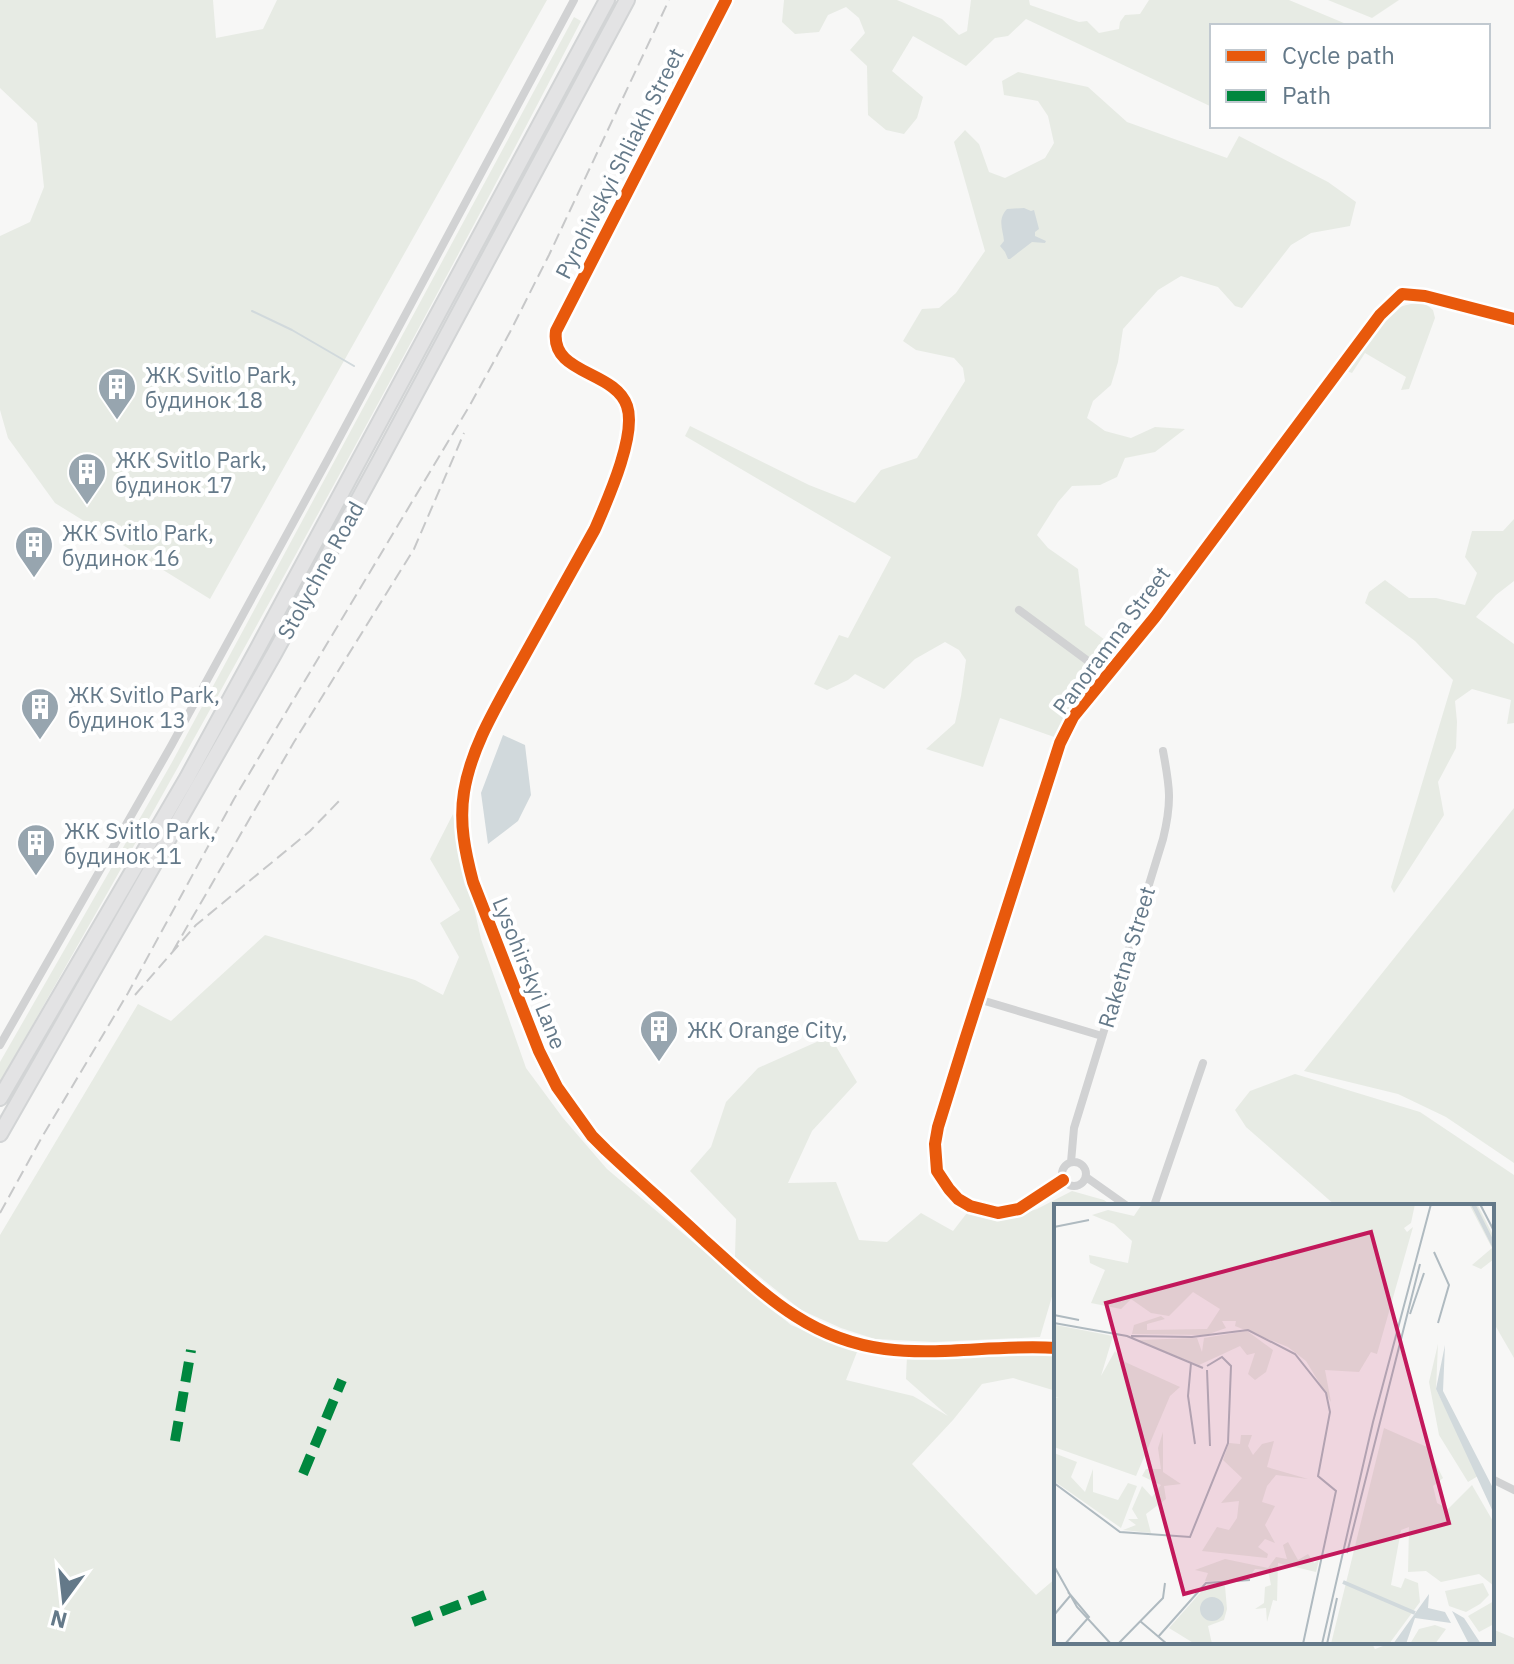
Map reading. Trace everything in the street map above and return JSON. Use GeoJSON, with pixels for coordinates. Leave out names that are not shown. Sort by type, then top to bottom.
{"type":"FeatureCollection","features":[{"type":"Feature","properties":{"kind":"highway","name":"Stolychne Road"},"geometry":{"type":"LineString","coordinates":[[0,1098],[187,778],[607,0]]}},
{"type":"Feature","properties":{"kind":"highway","name":"Stolychne Road"},"geometry":{"type":"LineString","coordinates":[[0,1134],[274,654],[627,0]]}},
{"type":"Feature","properties":{"kind":"street"},"geometry":{"type":"LineString","coordinates":[[0,1045],[171,746],[574,0]]}},
{"type":"Feature","properties":{"kind":"street","name":"Pyrohivskyi Shliakh Street"},"geometry":{"type":"LineString","coordinates":[[556,347],[559,323],[726,0]]}},
{"type":"Feature","properties":{"kind":"street","name":"Panoramna Street"},"geometry":{"type":"LineString","coordinates":[[1063,1180],[1019,1209],[998,1213],[970,1206],[958,1199],[937,1171],[935,1144],[1060,743],[1073,717],[1155,617],[1380,315],[1402,294],[1425,296],[1514,319]]}},
{"type":"Feature","properties":{"kind":"street","name":"Lysohirskyi Lane"},"geometry":{"type":"LineString","coordinates":[[556,347],[566,360],[619,393],[628,413],[628,434],[607,503],[595,529],[482,738],[467,775],[462,822],[473,882],[530,1032],[551,1075],[592,1136],[606,1150],[780,1307],[813,1328],[849,1342],[887,1349],[1054,1348]]}},
{"type":"Feature","properties":{"kind":"street"},"geometry":{"type":"LineString","coordinates":[[1019,610],[1107,675]]}},
{"type":"Feature","properties":{"kind":"street","name":"Raketna Street"},"geometry":{"type":"LineString","coordinates":[[1071,1162],[1074,1128],[1169,813],[1169,781],[1163,751]]}},
{"type":"Feature","properties":{"kind":"street"},"geometry":{"type":"LineString","coordinates":[[978,999],[1102,1036]]}},
{"type":"Feature","properties":{"kind":"street"},"geometry":{"type":"LineString","coordinates":[[1155,1204],[1203,1063]]}},
{"type":"Feature","properties":{"kind":"street"},"geometry":{"type":"LineString","coordinates":[[1071,1162],[1084,1167],[1086,1177],[1083,1183],[1074,1186],[1063,1180],[1063,1169],[1071,1162]]}},
{"type":"Feature","properties":{"kind":"street"},"geometry":{"type":"LineString","coordinates":[[1086,1177],[1124,1204]]}},
{"type":"Feature","properties":{"kind":"street"},"geometry":{"type":"LineString","coordinates":[[1494,1480],[1514,1490]]}},
{"type":"Feature","properties":{"kind":"shaded area"},"geometry":{"type":"Polygon","coordinates":[[[0,0],[213,0],[216,38],[263,29],[277,0],[547,0],[210,599],[55,503],[8,438],[0,410],[0,236],[30,222],[44,187],[37,123],[0,88],[0,0]]]}},
{"type":"Feature","properties":{"kind":"shaded area"},"geometry":{"type":"Polygon","coordinates":[[[784,0],[897,0],[942,19],[959,35],[967,31],[971,0],[1029,0],[1030,5],[1079,22],[1087,21],[1099,33],[1119,29],[1125,15],[1140,14],[1149,0],[1289,0],[1346,24],[1210,24],[1210,106],[1026,19],[1008,36],[995,38],[966,66],[913,36],[892,71],[923,97],[917,118],[904,134],[886,130],[868,115],[867,66],[850,50],[865,33],[859,18],[846,7],[828,15],[819,32],[795,34],[782,22],[784,0]]]}},
{"type":"Feature","properties":{"kind":"shaded area"},"geometry":{"type":"Polygon","coordinates":[[[1328,0],[1399,0],[1372,18],[1328,0]]]}},
{"type":"Feature","properties":{"kind":"shaded area"},"geometry":{"type":"Polygon","coordinates":[[[574,17],[581,21],[368,422],[223,687],[0,1082],[0,1062],[171,764],[574,17]]]}},
{"type":"Feature","properties":{"kind":"shaded area"},"geometry":{"type":"Polygon","coordinates":[[[1018,72],[1088,87],[1127,122],[1227,158],[1239,136],[1328,182],[1356,202],[1350,226],[1311,233],[1291,245],[1242,308],[1235,306],[1218,287],[1181,276],[1158,290],[1123,329],[1111,385],[1093,401],[1087,418],[1105,431],[1131,438],[1155,427],[1185,429],[1155,452],[1125,458],[1117,477],[1100,485],[1072,486],[1037,535],[1048,548],[1078,569],[1085,625],[1113,646],[1111,656],[1106,668],[1057,738],[1000,718],[983,767],[926,749],[955,723],[961,696],[966,660],[959,650],[945,642],[915,659],[884,689],[855,674],[827,690],[814,684],[839,635],[848,638],[891,557],[685,436],[690,426],[809,485],[855,503],[881,470],[917,458],[965,381],[963,368],[954,358],[916,350],[903,341],[922,309],[939,308],[956,293],[985,251],[954,142],[965,130],[979,144],[989,172],[1005,178],[1045,158],[1054,143],[1048,116],[1038,101],[1004,95],[1002,81],[1018,72]]]}},
{"type":"Feature","properties":{"kind":"shaded area"},"geometry":{"type":"Polygon","coordinates":[[[1007,209],[1034,210],[1039,229],[1035,236],[1046,241],[1032,242],[1008,259],[1000,246],[1004,241],[1002,217],[1007,209]]]}},
{"type":"Feature","properties":{"kind":"shaded area"},"geometry":{"type":"Polygon","coordinates":[[[1419,303],[1433,310],[1435,318],[1409,389],[1401,390],[1406,377],[1365,353],[1352,373],[1347,371],[1386,315],[1401,306],[1419,303]]]}},
{"type":"Feature","properties":{"kind":"shaded area"},"geometry":{"type":"Polygon","coordinates":[[[1514,519],[1514,581],[1476,617],[1514,644],[1514,723],[1507,724],[1511,700],[1472,689],[1455,701],[1456,748],[1438,782],[1444,815],[1394,893],[1391,887],[1453,680],[1415,641],[1365,603],[1369,592],[1385,580],[1409,598],[1436,598],[1465,605],[1477,573],[1465,557],[1472,531],[1503,531],[1514,519]]]}},
{"type":"Feature","properties":{"kind":"shaded area"},"geometry":{"type":"Polygon","coordinates":[[[503,735],[525,745],[531,795],[518,821],[488,844],[481,793],[503,735]]]}},
{"type":"Feature","properties":{"kind":"shaded area"},"geometry":{"type":"Polygon","coordinates":[[[1514,808],[1514,1163],[1446,1117],[1398,1094],[1304,1071],[1514,808]]]}},
{"type":"Feature","properties":{"kind":"shaded area"},"geometry":{"type":"Polygon","coordinates":[[[453,814],[481,939],[526,1068],[563,1118],[607,1169],[791,1325],[857,1352],[846,1380],[913,1396],[948,1416],[906,1379],[907,1355],[1025,1350],[1054,1354],[1054,1390],[1013,1378],[982,1384],[912,1464],[1036,1595],[1054,1580],[1054,1644],[1372,1644],[1375,1649],[1382,1644],[1494,1644],[1494,1630],[1514,1638],[1514,1664],[0,1664],[0,1235],[138,1004],[171,1021],[265,935],[415,980],[443,995],[459,957],[440,923],[460,910],[430,859],[453,814]]]}},
{"type":"Feature","properties":{"kind":"shaded area"},"geometry":{"type":"Polygon","coordinates":[[[830,1036],[857,1082],[812,1131],[788,1183],[836,1182],[859,1240],[887,1242],[921,1213],[953,1231],[970,1209],[1009,1218],[1037,1209],[1072,1191],[1109,1204],[1054,1204],[1054,1290],[1040,1337],[934,1342],[875,1339],[801,1310],[735,1257],[736,1219],[690,1171],[711,1147],[726,1102],[758,1068],[830,1036]]]}},
{"type":"Feature","properties":{"kind":"shaded area"},"geometry":{"type":"Polygon","coordinates":[[[1295,1074],[1420,1112],[1514,1175],[1514,1358],[1494,1323],[1494,1204],[1334,1204],[1246,1127],[1235,1110],[1250,1091],[1295,1074]]]}},
{"type":"Feature","properties":{"kind":"waterway"},"geometry":{"type":"LineString","coordinates":[[252,311],[354,366]]}},
{"type":"Feature","properties":{"kind":"railway"},"geometry":{"type":"LineString","coordinates":[[0,1213],[128,993],[234,799],[470,405],[549,255],[669,0]]}},
{"type":"Feature","properties":{"kind":"railway"},"geometry":{"type":"LineString","coordinates":[[173,951],[294,742],[414,549],[464,433]]}},
{"type":"Feature","properties":{"kind":"railway"},"geometry":{"type":"LineString","coordinates":[[135,995],[196,925],[310,831],[340,800]]}},
{"type":"Feature","properties":{"kind":"marked path"},"geometry":{"type":"LineString","coordinates":[[175,1441],[191,1350]]}},
{"type":"Feature","properties":{"kind":"marked path"},"geometry":{"type":"LineString","coordinates":[[303,1474],[342,1380]]}},
{"type":"Feature","properties":{"kind":"marked path"},"geometry":{"type":"LineString","coordinates":[[413,1622],[485,1595]]}},
{"type":"Feature","properties":{"kind":"cycle path"},"geometry":{"type":"LineString","coordinates":[[726,0],[556,331],[557,345],[563,356],[620,394],[627,406],[628,434],[619,468],[595,529],[493,713],[472,760],[462,815],[470,871],[539,1051],[557,1087],[592,1136],[606,1150],[766,1295],[808,1324],[857,1344],[906,1351],[1054,1348]]}},
{"type":"Feature","properties":{"kind":"cycle path"},"geometry":{"type":"LineString","coordinates":[[1063,1180],[1019,1209],[998,1213],[970,1206],[958,1199],[937,1171],[935,1144],[1060,743],[1073,717],[1155,617],[1380,315],[1402,294],[1425,296],[1514,319]]}},
{"type":"Feature","properties":{"kind":"place","name":"ЖК Svitlo Park, будинок 18"},"geometry":{"type":"Point","coordinates":[117,421]}},
{"type":"Feature","properties":{"kind":"place","name":"ЖК Svitlo Park, будинок 17"},"geometry":{"type":"Point","coordinates":[87,506]}},
{"type":"Feature","properties":{"kind":"place","name":"ЖК Svitlo Park, будинок 16"},"geometry":{"type":"Point","coordinates":[34,579]}},
{"type":"Feature","properties":{"kind":"place","name":"ЖК Svitlo Park, будинок 13"},"geometry":{"type":"Point","coordinates":[40,741]}},
{"type":"Feature","properties":{"kind":"place","name":"ЖК Svitlo Park, будинок 11"},"geometry":{"type":"Point","coordinates":[36,877]}},
{"type":"Feature","properties":{"kind":"place","name":"ЖК Orange City,"},"geometry":{"type":"Point","coordinates":[659,1063]}}]}
